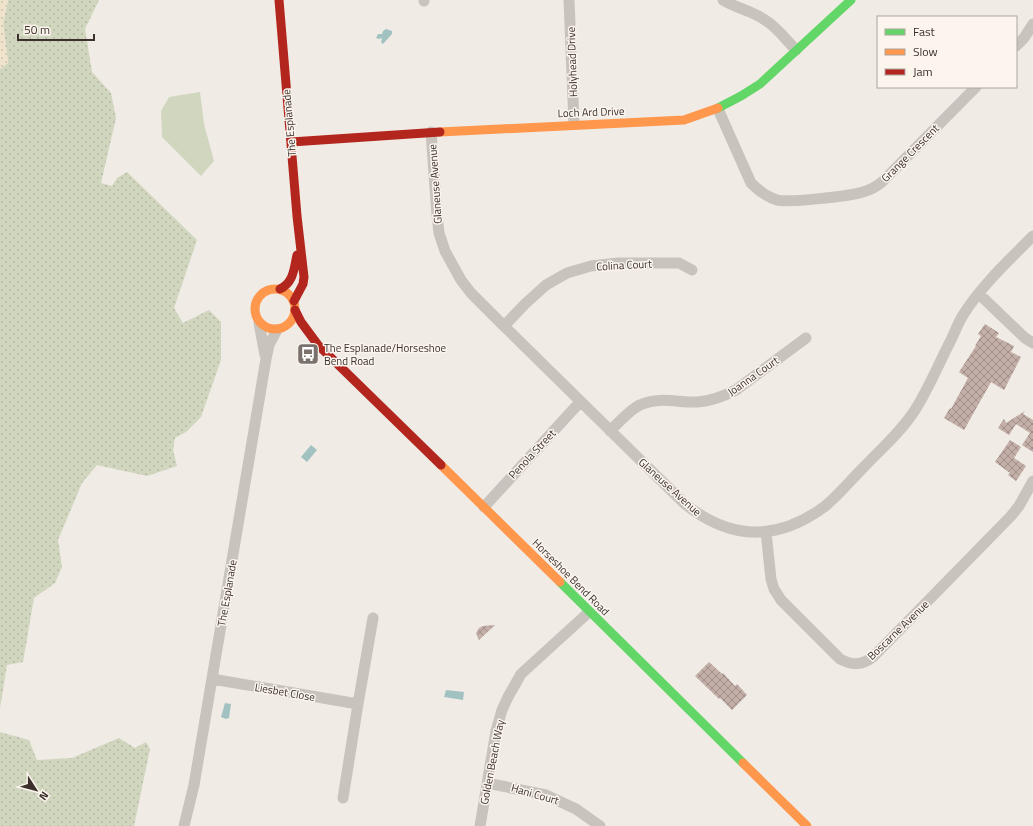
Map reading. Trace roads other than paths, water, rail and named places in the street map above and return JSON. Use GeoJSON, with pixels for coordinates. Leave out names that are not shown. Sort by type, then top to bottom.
{"type":"FeatureCollection","features":[{"type":"Feature","properties":{"kind":"street","name":"The Esplanade"},"geometry":{"type":"LineString","coordinates":[[279,0],[300,247],[304,277],[295,306]]}},
{"type":"Feature","properties":{"kind":"street","name":"Holyhead Drive"},"geometry":{"type":"LineString","coordinates":[[569,0],[574,124]]}},
{"type":"Feature","properties":{"kind":"street"},"geometry":{"type":"LineString","coordinates":[[723,0],[764,19],[771,24],[796,50]]}},
{"type":"Feature","properties":{"kind":"street","name":"Loch Ard Drive"},"geometry":{"type":"LineString","coordinates":[[291,142],[431,132],[574,124],[684,120],[718,109],[760,84],[851,0]]}},
{"type":"Feature","properties":{"kind":"street"},"geometry":{"type":"LineString","coordinates":[[1017,45],[1024,38],[1033,24]]}},
{"type":"Feature","properties":{"kind":"street","name":"Grange Crescent"},"geometry":{"type":"LineString","coordinates":[[718,109],[751,183],[756,188],[777,200],[791,200],[856,194],[876,187],[975,88]]}},
{"type":"Feature","properties":{"kind":"street","name":"Glaneuse Avenue"},"geometry":{"type":"LineString","coordinates":[[431,132],[439,233],[445,251],[461,280],[471,293],[685,504],[714,524],[731,529],[766,532],[788,527],[825,506],[896,434],[914,411],[927,388],[962,316],[991,278],[1033,236]]}},
{"type":"Feature","properties":{"kind":"street","name":"The Esplanade"},"geometry":{"type":"LineString","coordinates":[[280,289],[285,287],[292,279],[300,247]]}},
{"type":"Feature","properties":{"kind":"street","name":"Colina Court"},"geometry":{"type":"LineString","coordinates":[[504,326],[546,285],[567,273],[591,266],[618,263],[679,263],[692,270]]}},
{"type":"Feature","properties":{"kind":"street"},"geometry":{"type":"LineString","coordinates":[[280,289],[288,294],[295,306],[294,316],[282,328],[266,328],[259,323],[255,313],[257,300],[267,290],[280,289]]}},
{"type":"Feature","properties":{"kind":"street"},"geometry":{"type":"LineString","coordinates":[[979,294],[1033,343]]}},
{"type":"Feature","properties":{"kind":"street","name":"Horseshoe Bend Road"},"geometry":{"type":"LineString","coordinates":[[295,306],[301,322],[318,345],[807,826]]}},
{"type":"Feature","properties":{"kind":"street","name":"The Esplanade"},"geometry":{"type":"LineString","coordinates":[[259,323],[266,359]]}},
{"type":"Feature","properties":{"kind":"street","name":"The Esplanade"},"geometry":{"type":"LineString","coordinates":[[184,826],[194,785],[266,359],[269,345],[282,328]]}},
{"type":"Feature","properties":{"kind":"street","name":"Horseshoe Bend Road"},"geometry":{"type":"LineString","coordinates":[[282,328],[297,331],[318,345]]}},
{"type":"Feature","properties":{"kind":"street","name":"Joanna Court"},"geometry":{"type":"LineString","coordinates":[[610,431],[639,405],[652,401],[663,400],[698,402],[724,396],[736,390],[806,338]]}},
{"type":"Feature","properties":{"kind":"street","name":"Penola Street"},"geometry":{"type":"LineString","coordinates":[[484,507],[580,402]]}},
{"type":"Feature","properties":{"kind":"street","name":"Boscarne Avenue"},"geometry":{"type":"LineString","coordinates":[[766,532],[771,579],[774,589],[781,600],[840,659],[847,663],[856,664],[865,662],[873,657],[1011,516],[1033,481]]}},
{"type":"Feature","properties":{"kind":"street","name":"Golden Beach Way"},"geometry":{"type":"LineString","coordinates":[[480,826],[498,724],[502,710],[514,684],[521,674],[589,612]]}},
{"type":"Feature","properties":{"kind":"street"},"geometry":{"type":"LineString","coordinates":[[342,798],[373,618]]}},
{"type":"Feature","properties":{"kind":"street","name":"Liesbet Close"},"geometry":{"type":"LineString","coordinates":[[212,679],[358,704]]}},
{"type":"Feature","properties":{"kind":"street","name":"Hani Court"},"geometry":{"type":"LineString","coordinates":[[487,783],[546,795],[576,809],[600,826]]}},
{"type":"Feature","properties":{"kind":"water"},"geometry":{"type":"Polygon","coordinates":[[[386,29],[392,31],[392,34],[383,44],[381,42],[382,38],[376,38],[378,34],[382,34],[386,29]]]}},
{"type":"Feature","properties":{"kind":"water"},"geometry":{"type":"Polygon","coordinates":[[[311,445],[317,450],[307,462],[301,457],[311,445]]]}},
{"type":"Feature","properties":{"kind":"water"},"geometry":{"type":"Polygon","coordinates":[[[446,690],[464,692],[463,700],[444,697],[446,690]]]}},
{"type":"Feature","properties":{"kind":"water"},"geometry":{"type":"Polygon","coordinates":[[[225,703],[231,704],[229,718],[226,719],[221,717],[225,703]]]}},
{"type":"Feature","properties":{"kind":"place","name":"The Esplanade/Horseshoe Bend Road"},"geometry":{"type":"Point","coordinates":[308,354]}}]}
